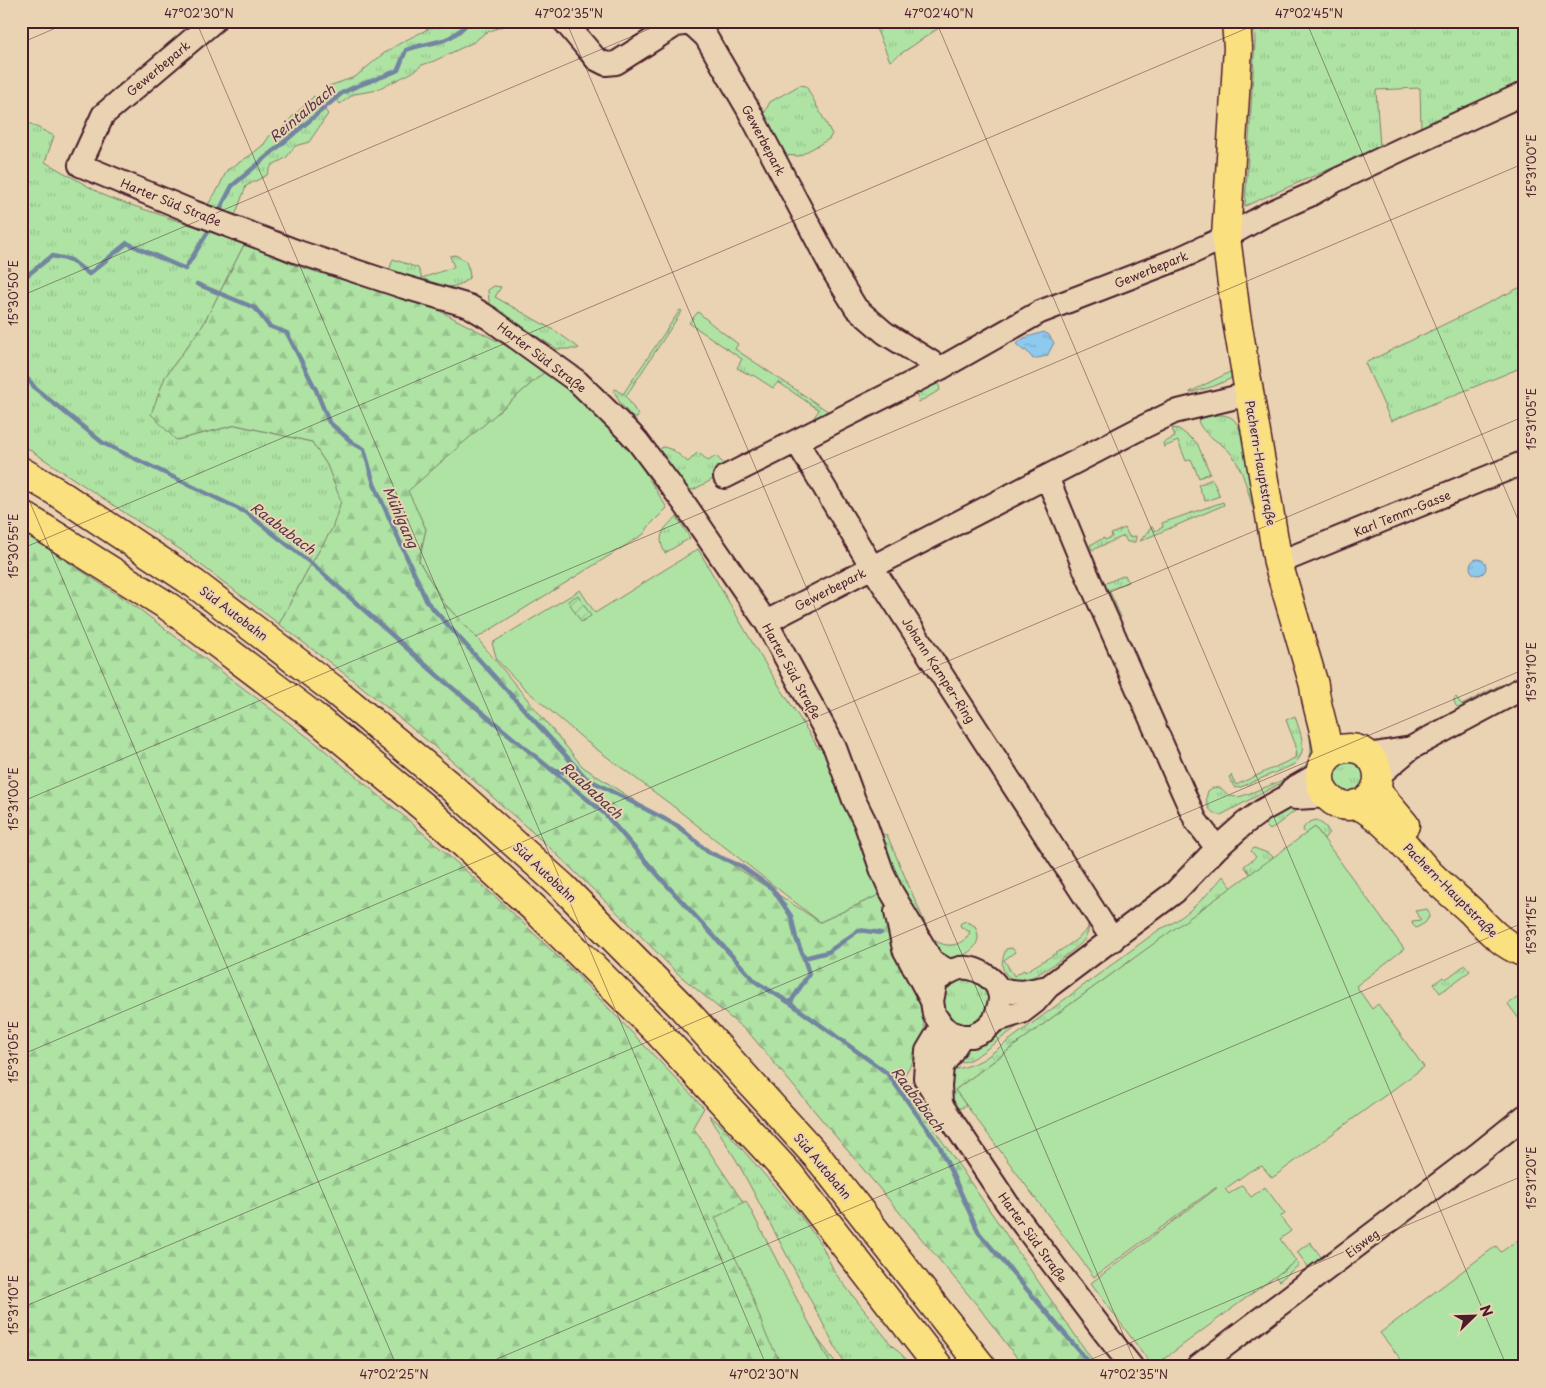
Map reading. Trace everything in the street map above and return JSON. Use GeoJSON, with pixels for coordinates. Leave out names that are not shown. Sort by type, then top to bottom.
{"type":"FeatureCollection","features":[{"type":"Feature","properties":{"kind":"main road","name":"Pachern-Hauptstraße"},"geometry":{"type":"LineString","coordinates":[[1236,21],[1238,48],[1226,238],[1236,315],[1278,563],[1314,685],[1315,699],[1328,747],[1351,774],[1380,795],[1403,823],[1471,893],[1512,931],[1525,948]]}},
{"type":"Feature","properties":{"kind":"main road","name":"Süd Autobahn"},"geometry":{"type":"LineString","coordinates":[[21,471],[55,491],[195,584],[334,690],[450,786],[562,887],[683,1008],[821,1161],[982,1367]]}},
{"type":"Feature","properties":{"kind":"main road"},"geometry":{"type":"LineString","coordinates":[[21,514],[169,607],[312,715],[426,810],[537,911],[658,1032],[790,1175],[939,1367]]}},
{"type":"Feature","properties":{"kind":"main road","name":"Pachern-Hauptstraße"},"geometry":{"type":"LineString","coordinates":[[1351,774],[1368,810],[1393,832],[1433,877],[1500,940],[1514,949],[1525,953]]}},
{"type":"Feature","properties":{"kind":"street","name":"Gewerbepark"},"geometry":{"type":"LineString","coordinates":[[103,114],[214,21]]}},
{"type":"Feature","properties":{"kind":"street","name":"Gewerbepark"},"geometry":{"type":"LineString","coordinates":[[564,21],[596,59],[606,64],[616,63],[676,25],[691,23],[706,37],[748,109],[856,308],[885,333],[941,368]]}},
{"type":"Feature","properties":{"kind":"street"},"geometry":{"type":"LineString","coordinates":[[1226,238],[1267,214],[1310,195],[1345,176],[1525,94]]}},
{"type":"Feature","properties":{"kind":"street","name":"Harter Süd Straße"},"geometry":{"type":"LineString","coordinates":[[103,114],[80,164],[193,212],[307,255],[469,306],[489,318],[578,382],[634,437],[684,503],[766,622],[835,748],[891,892],[904,949],[932,1001],[934,1014],[942,1026],[927,1051],[925,1078],[1008,1203],[1089,1313],[1132,1367]]}},
{"type":"Feature","properties":{"kind":"street","name":"Gewerbepark"},"geometry":{"type":"LineString","coordinates":[[725,477],[941,368],[1040,312],[1178,259],[1226,238]]}},
{"type":"Feature","properties":{"kind":"street"},"geometry":{"type":"LineString","coordinates":[[872,567],[1174,412],[1249,394]]}},
{"type":"Feature","properties":{"kind":"street","name":"Gewerbepark"},"geometry":{"type":"LineString","coordinates":[[766,622],[872,567],[797,442]]}},
{"type":"Feature","properties":{"kind":"street","name":"Karl Temm-Gasse"},"geometry":{"type":"LineString","coordinates":[[1278,563],[1525,462]]}},
{"type":"Feature","properties":{"kind":"street"},"geometry":{"type":"LineString","coordinates":[[1047,477],[1086,572],[1196,821],[1217,848]]}},
{"type":"Feature","properties":{"kind":"street","name":"Johann Kamper-Ring"},"geometry":{"type":"LineString","coordinates":[[872,567],[1113,940]]}},
{"type":"Feature","properties":{"kind":"street"},"geometry":{"type":"LineString","coordinates":[[942,1026],[950,1032],[962,1036],[972,1036],[985,1030],[994,1021],[1022,1012],[1048,988],[1175,892],[1217,848],[1263,810],[1288,796],[1296,798],[1411,748],[1525,687]]}},
{"type":"Feature","properties":{"kind":"street","name":"Harter Süd Straße"},"geometry":{"type":"LineString","coordinates":[[891,892],[932,961],[950,972]]}},
{"type":"Feature","properties":{"kind":"street"},"geometry":{"type":"LineString","coordinates":[[932,1001],[936,981],[950,972],[961,968],[982,972],[991,978],[998,990],[1000,999],[994,1021]]}},
{"type":"Feature","properties":{"kind":"street"},"geometry":{"type":"LineString","coordinates":[[998,990],[1022,992],[1048,988]]}},
{"type":"Feature","properties":{"kind":"street"},"geometry":{"type":"LineString","coordinates":[[941,1104],[942,1067],[962,1036]]}},
{"type":"Feature","properties":{"kind":"street","name":"Eisweg"},"geometry":{"type":"LineString","coordinates":[[1197,1367],[1335,1264],[1525,1116]]}},
{"type":"Feature","properties":{"kind":"green space"},"geometry":{"type":"Polygon","coordinates":[[[452,21],[516,21],[485,33],[474,42],[422,65],[413,72],[373,91],[354,94],[340,104],[326,87],[355,77],[383,54],[402,42],[430,28],[442,27],[452,21]]]}},
{"type":"Feature","properties":{"kind":"green space"},"geometry":{"type":"Polygon","coordinates":[[[881,21],[949,21],[890,61],[875,26],[881,21]]]}},
{"type":"Feature","properties":{"kind":"green space"},"geometry":{"type":"Polygon","coordinates":[[[1254,21],[1525,21],[1525,83],[1421,128],[1420,88],[1376,90],[1380,147],[1245,206],[1255,41],[1254,21]]]}},
{"type":"Feature","properties":{"kind":"green space"},"geometry":{"type":"Polygon","coordinates":[[[800,85],[806,86],[832,134],[829,139],[799,156],[780,155],[760,121],[770,102],[800,85]]]}},
{"type":"Feature","properties":{"kind":"green space"},"geometry":{"type":"Polygon","coordinates":[[[314,96],[328,114],[309,142],[295,146],[286,158],[272,165],[267,175],[246,186],[235,216],[207,206],[227,170],[251,155],[264,144],[271,134],[284,129],[291,118],[314,96]]]}},
{"type":"Feature","properties":{"kind":"green space"},"geometry":{"type":"Polygon","coordinates":[[[21,119],[54,136],[45,162],[107,197],[245,243],[203,325],[165,377],[176,440],[236,425],[312,442],[327,465],[342,501],[332,529],[279,624],[181,550],[21,444],[21,119]]]}},
{"type":"Feature","properties":{"kind":"green space"},"geometry":{"type":"Polygon","coordinates":[[[245,243],[294,265],[434,308],[549,368],[409,491],[426,529],[419,561],[444,603],[477,638],[583,767],[820,922],[881,894],[918,997],[927,1038],[901,1081],[1097,1367],[1024,1367],[977,1305],[750,1034],[677,973],[549,847],[453,762],[362,687],[279,624],[332,529],[341,501],[327,465],[312,442],[236,425],[176,440],[151,414],[165,377],[203,325],[245,243]]]}},
{"type":"Feature","properties":{"kind":"green space"},"geometry":{"type":"Polygon","coordinates":[[[455,255],[465,260],[470,277],[462,283],[452,286],[431,285],[389,271],[393,259],[418,268],[422,278],[454,267],[450,256],[455,255]]]}},
{"type":"Feature","properties":{"kind":"green space"},"geometry":{"type":"Polygon","coordinates":[[[1525,285],[1525,366],[1391,421],[1365,363],[1525,285]]]}},
{"type":"Feature","properties":{"kind":"green space"},"geometry":{"type":"Polygon","coordinates":[[[494,286],[501,287],[495,297],[557,332],[579,348],[557,349],[493,309],[489,301],[488,290],[494,286]]]}},
{"type":"Feature","properties":{"kind":"green space"},"geometry":{"type":"Polygon","coordinates":[[[680,310],[682,311],[626,396],[638,415],[637,418],[633,418],[620,403],[614,391],[615,389],[623,394],[680,310]]]}},
{"type":"Feature","properties":{"kind":"green space"},"geometry":{"type":"Polygon","coordinates":[[[698,312],[738,344],[735,349],[829,412],[832,409],[841,412],[818,422],[813,419],[819,410],[778,382],[773,388],[753,375],[737,368],[742,359],[689,323],[698,312]]]}},
{"type":"Feature","properties":{"kind":"green space"},"geometry":{"type":"Polygon","coordinates":[[[549,368],[623,437],[667,508],[649,526],[644,534],[477,638],[444,603],[419,561],[426,529],[408,491],[549,368]]]}},
{"type":"Feature","properties":{"kind":"green space"},"geometry":{"type":"Polygon","coordinates":[[[1234,371],[1230,379],[1190,393],[1190,392],[1234,371]]]}},
{"type":"Feature","properties":{"kind":"green space"},"geometry":{"type":"Polygon","coordinates":[[[938,382],[940,390],[919,402],[917,393],[938,382]]]}},
{"type":"Feature","properties":{"kind":"green space"},"geometry":{"type":"Polygon","coordinates":[[[1210,415],[1228,416],[1238,426],[1247,449],[1260,514],[1255,515],[1242,473],[1234,458],[1229,451],[1200,426],[1198,421],[1210,415]]]}},
{"type":"Feature","properties":{"kind":"green space"},"geometry":{"type":"Polygon","coordinates":[[[1172,428],[1179,429],[1197,443],[1210,473],[1199,478],[1191,459],[1186,461],[1178,441],[1164,447],[1163,443],[1175,437],[1172,428]]]}},
{"type":"Feature","properties":{"kind":"green space"},"geometry":{"type":"Polygon","coordinates":[[[664,447],[673,450],[688,462],[698,452],[708,461],[716,456],[728,468],[745,462],[693,490],[683,488],[659,450],[664,447]]]}},
{"type":"Feature","properties":{"kind":"green space"},"geometry":{"type":"Polygon","coordinates":[[[1212,479],[1220,496],[1205,501],[1198,485],[1212,479]]]}},
{"type":"Feature","properties":{"kind":"green space"},"geometry":{"type":"Polygon","coordinates":[[[1223,502],[1224,505],[1140,541],[1152,526],[1155,531],[1163,527],[1162,523],[1223,502]]]}},
{"type":"Feature","properties":{"kind":"green space"},"geometry":{"type":"Polygon","coordinates":[[[677,517],[690,538],[665,553],[661,537],[668,524],[677,517]]]}},
{"type":"Feature","properties":{"kind":"green space"},"geometry":{"type":"Polygon","coordinates":[[[1125,528],[1129,537],[1136,536],[1135,542],[1127,542],[1124,536],[1092,550],[1090,545],[1104,538],[1105,540],[1112,537],[1111,534],[1125,528]]]}},
{"type":"Feature","properties":{"kind":"green space"},"geometry":{"type":"Polygon","coordinates":[[[21,531],[139,609],[317,744],[406,818],[500,901],[575,973],[704,1108],[693,1127],[751,1214],[807,1325],[839,1367],[21,1367],[21,531]]]}},
{"type":"Feature","properties":{"kind":"green space"},"geometry":{"type":"Polygon","coordinates":[[[698,549],[756,649],[819,749],[824,747],[881,894],[820,922],[669,803],[587,742],[524,688],[497,660],[492,643],[580,590],[595,613],[698,549]]]}},
{"type":"Feature","properties":{"kind":"green space"},"geometry":{"type":"Polygon","coordinates":[[[1125,575],[1128,582],[1109,590],[1121,617],[1119,618],[1104,584],[1125,575]]]}},
{"type":"Feature","properties":{"kind":"green space"},"geometry":{"type":"Polygon","coordinates":[[[578,595],[591,616],[581,622],[568,601],[578,595]]]}},
{"type":"Feature","properties":{"kind":"green space"},"geometry":{"type":"Polygon","coordinates":[[[1500,685],[1502,688],[1462,710],[1455,703],[1454,699],[1456,697],[1462,705],[1500,685]]]}},
{"type":"Feature","properties":{"kind":"green space"},"geometry":{"type":"Polygon","coordinates":[[[1295,716],[1302,742],[1301,754],[1298,760],[1293,765],[1235,788],[1229,777],[1231,775],[1236,785],[1295,758],[1296,746],[1286,720],[1295,716]]]}},
{"type":"Feature","properties":{"kind":"green space"},"geometry":{"type":"Polygon","coordinates":[[[1316,737],[1315,758],[1307,769],[1221,815],[1210,810],[1207,799],[1208,791],[1212,788],[1218,787],[1231,796],[1237,797],[1278,782],[1297,772],[1308,762],[1311,753],[1310,739],[1316,737]]]}},
{"type":"Feature","properties":{"kind":"green space"},"geometry":{"type":"Polygon","coordinates":[[[1349,760],[1361,765],[1366,777],[1361,789],[1349,794],[1337,789],[1332,777],[1337,765],[1349,760]]]}},
{"type":"Feature","properties":{"kind":"green space"},"geometry":{"type":"Polygon","coordinates":[[[1298,805],[1299,808],[1270,830],[1266,826],[1269,819],[1298,805]]]}},
{"type":"Feature","properties":{"kind":"green space"},"geometry":{"type":"Polygon","coordinates":[[[1317,820],[1329,832],[1324,839],[1315,827],[1306,834],[1303,830],[1308,823],[1317,820]]]}},
{"type":"Feature","properties":{"kind":"green space"},"geometry":{"type":"Polygon","coordinates":[[[1315,827],[1404,949],[1356,986],[1372,1009],[1378,1004],[1424,1067],[1272,1178],[1262,1166],[1250,1171],[1225,1189],[1229,1194],[1242,1185],[1251,1197],[1265,1187],[1285,1214],[1280,1217],[1291,1231],[1280,1239],[1296,1261],[1153,1367],[1091,1283],[1217,1188],[1094,1277],[955,1090],[1315,827]]]}},
{"type":"Feature","properties":{"kind":"green space"},"geometry":{"type":"Polygon","coordinates":[[[878,829],[882,834],[887,835],[931,937],[941,944],[957,944],[967,937],[970,932],[961,927],[960,924],[965,921],[975,926],[978,936],[972,950],[953,959],[937,956],[909,914],[878,829]]]}},
{"type":"Feature","properties":{"kind":"green space"},"geometry":{"type":"Polygon","coordinates":[[[1254,848],[1270,854],[1274,858],[1251,875],[1244,866],[1256,857],[1251,851],[1254,848]]]}},
{"type":"Feature","properties":{"kind":"green space"},"geometry":{"type":"Polygon","coordinates":[[[1056,870],[1089,921],[1088,929],[1087,933],[1080,944],[1046,970],[1029,979],[1016,980],[1009,977],[1004,971],[1003,960],[1006,949],[1012,948],[1015,952],[1004,960],[1014,976],[1024,970],[1025,972],[1076,940],[1088,928],[1088,922],[1055,872],[1056,870]]]}},
{"type":"Feature","properties":{"kind":"green space"},"geometry":{"type":"Polygon","coordinates":[[[1223,876],[1232,888],[955,1090],[966,1105],[962,1108],[955,1108],[947,1098],[944,1070],[964,1067],[984,1059],[1160,929],[1186,914],[1223,876]]]}},
{"type":"Feature","properties":{"kind":"green space"},"geometry":{"type":"Polygon","coordinates":[[[1427,909],[1429,917],[1425,923],[1416,928],[1412,921],[1421,920],[1415,911],[1427,909]]]}},
{"type":"Feature","properties":{"kind":"green space"},"geometry":{"type":"Polygon","coordinates":[[[1465,965],[1470,971],[1440,993],[1434,984],[1443,977],[1446,979],[1465,965]]]}},
{"type":"Feature","properties":{"kind":"green space"},"geometry":{"type":"Polygon","coordinates":[[[954,975],[988,985],[991,1011],[971,1028],[946,1021],[940,988],[954,975]]]}},
{"type":"Feature","properties":{"kind":"green space"},"geometry":{"type":"Polygon","coordinates":[[[1525,993],[1525,1027],[1508,1004],[1525,993]]]}},
{"type":"Feature","properties":{"kind":"green space"},"geometry":{"type":"Polygon","coordinates":[[[1022,1023],[977,1056],[967,1061],[945,1065],[961,1049],[974,1048],[989,1042],[1006,1027],[1022,1023]]]}},
{"type":"Feature","properties":{"kind":"green space"},"geometry":{"type":"Polygon","coordinates":[[[709,1115],[722,1126],[803,1219],[822,1246],[835,1273],[890,1343],[914,1367],[846,1367],[738,1163],[709,1115]]]}},
{"type":"Feature","properties":{"kind":"green space"},"geometry":{"type":"Polygon","coordinates":[[[746,1201],[832,1367],[783,1367],[767,1337],[744,1275],[715,1218],[746,1201]]]}},
{"type":"Feature","properties":{"kind":"green space"},"geometry":{"type":"Polygon","coordinates":[[[1525,1235],[1525,1367],[1407,1367],[1380,1333],[1496,1246],[1501,1252],[1525,1235]]]}},
{"type":"Feature","properties":{"kind":"green space"},"geometry":{"type":"Polygon","coordinates":[[[1310,1242],[1325,1262],[1312,1272],[1297,1252],[1310,1242]]]}},
{"type":"Feature","properties":{"kind":"green space"},"geometry":{"type":"Polygon","coordinates":[[[1296,1261],[1299,1265],[1279,1281],[1275,1276],[1296,1261]]]}},
{"type":"Feature","properties":{"kind":"water"},"geometry":{"type":"Polygon","coordinates":[[[1044,332],[1049,335],[1054,343],[1047,356],[1033,359],[1026,350],[1024,351],[1016,344],[1024,338],[1044,332]]]}},
{"type":"Feature","properties":{"kind":"water"},"geometry":{"type":"Polygon","coordinates":[[[1478,559],[1484,561],[1486,567],[1484,573],[1478,575],[1472,573],[1470,567],[1472,561],[1478,559]]]}},
{"type":"Feature","properties":{"kind":"waterway","name":"Reintalbach"},"geometry":{"type":"LineString","coordinates":[[218,213],[232,186],[342,93],[398,70],[406,50],[448,38],[470,21]]}},
{"type":"Feature","properties":{"kind":"waterway","name":"Mühlgang"},"geometry":{"type":"LineString","coordinates":[[21,280],[52,256],[71,260],[89,274],[127,243],[185,269],[211,227]]}},
{"type":"Feature","properties":{"kind":"waterway","name":"Mühlgang"},"geometry":{"type":"LineString","coordinates":[[197,284],[255,308],[269,326],[287,333],[316,390],[329,422],[353,443],[364,449],[374,484],[427,602],[586,778]]}},
{"type":"Feature","properties":{"kind":"waterway","name":"Raababach"},"geometry":{"type":"LineString","coordinates":[[21,371],[36,389],[103,443],[247,513],[317,568],[438,676],[604,813],[664,882],[756,982],[790,1003],[887,1073],[939,1145],[979,1233],[1093,1367]]}},
{"type":"Feature","properties":{"kind":"waterway"},"geometry":{"type":"LineString","coordinates":[[552,769],[586,778],[678,826],[708,852],[741,866],[772,888],[791,916],[796,938],[804,958]]}},
{"type":"Feature","properties":{"kind":"waterway"},"geometry":{"type":"LineString","coordinates":[[790,1003],[809,974],[804,958],[828,952],[859,930],[881,933]]}}]}
